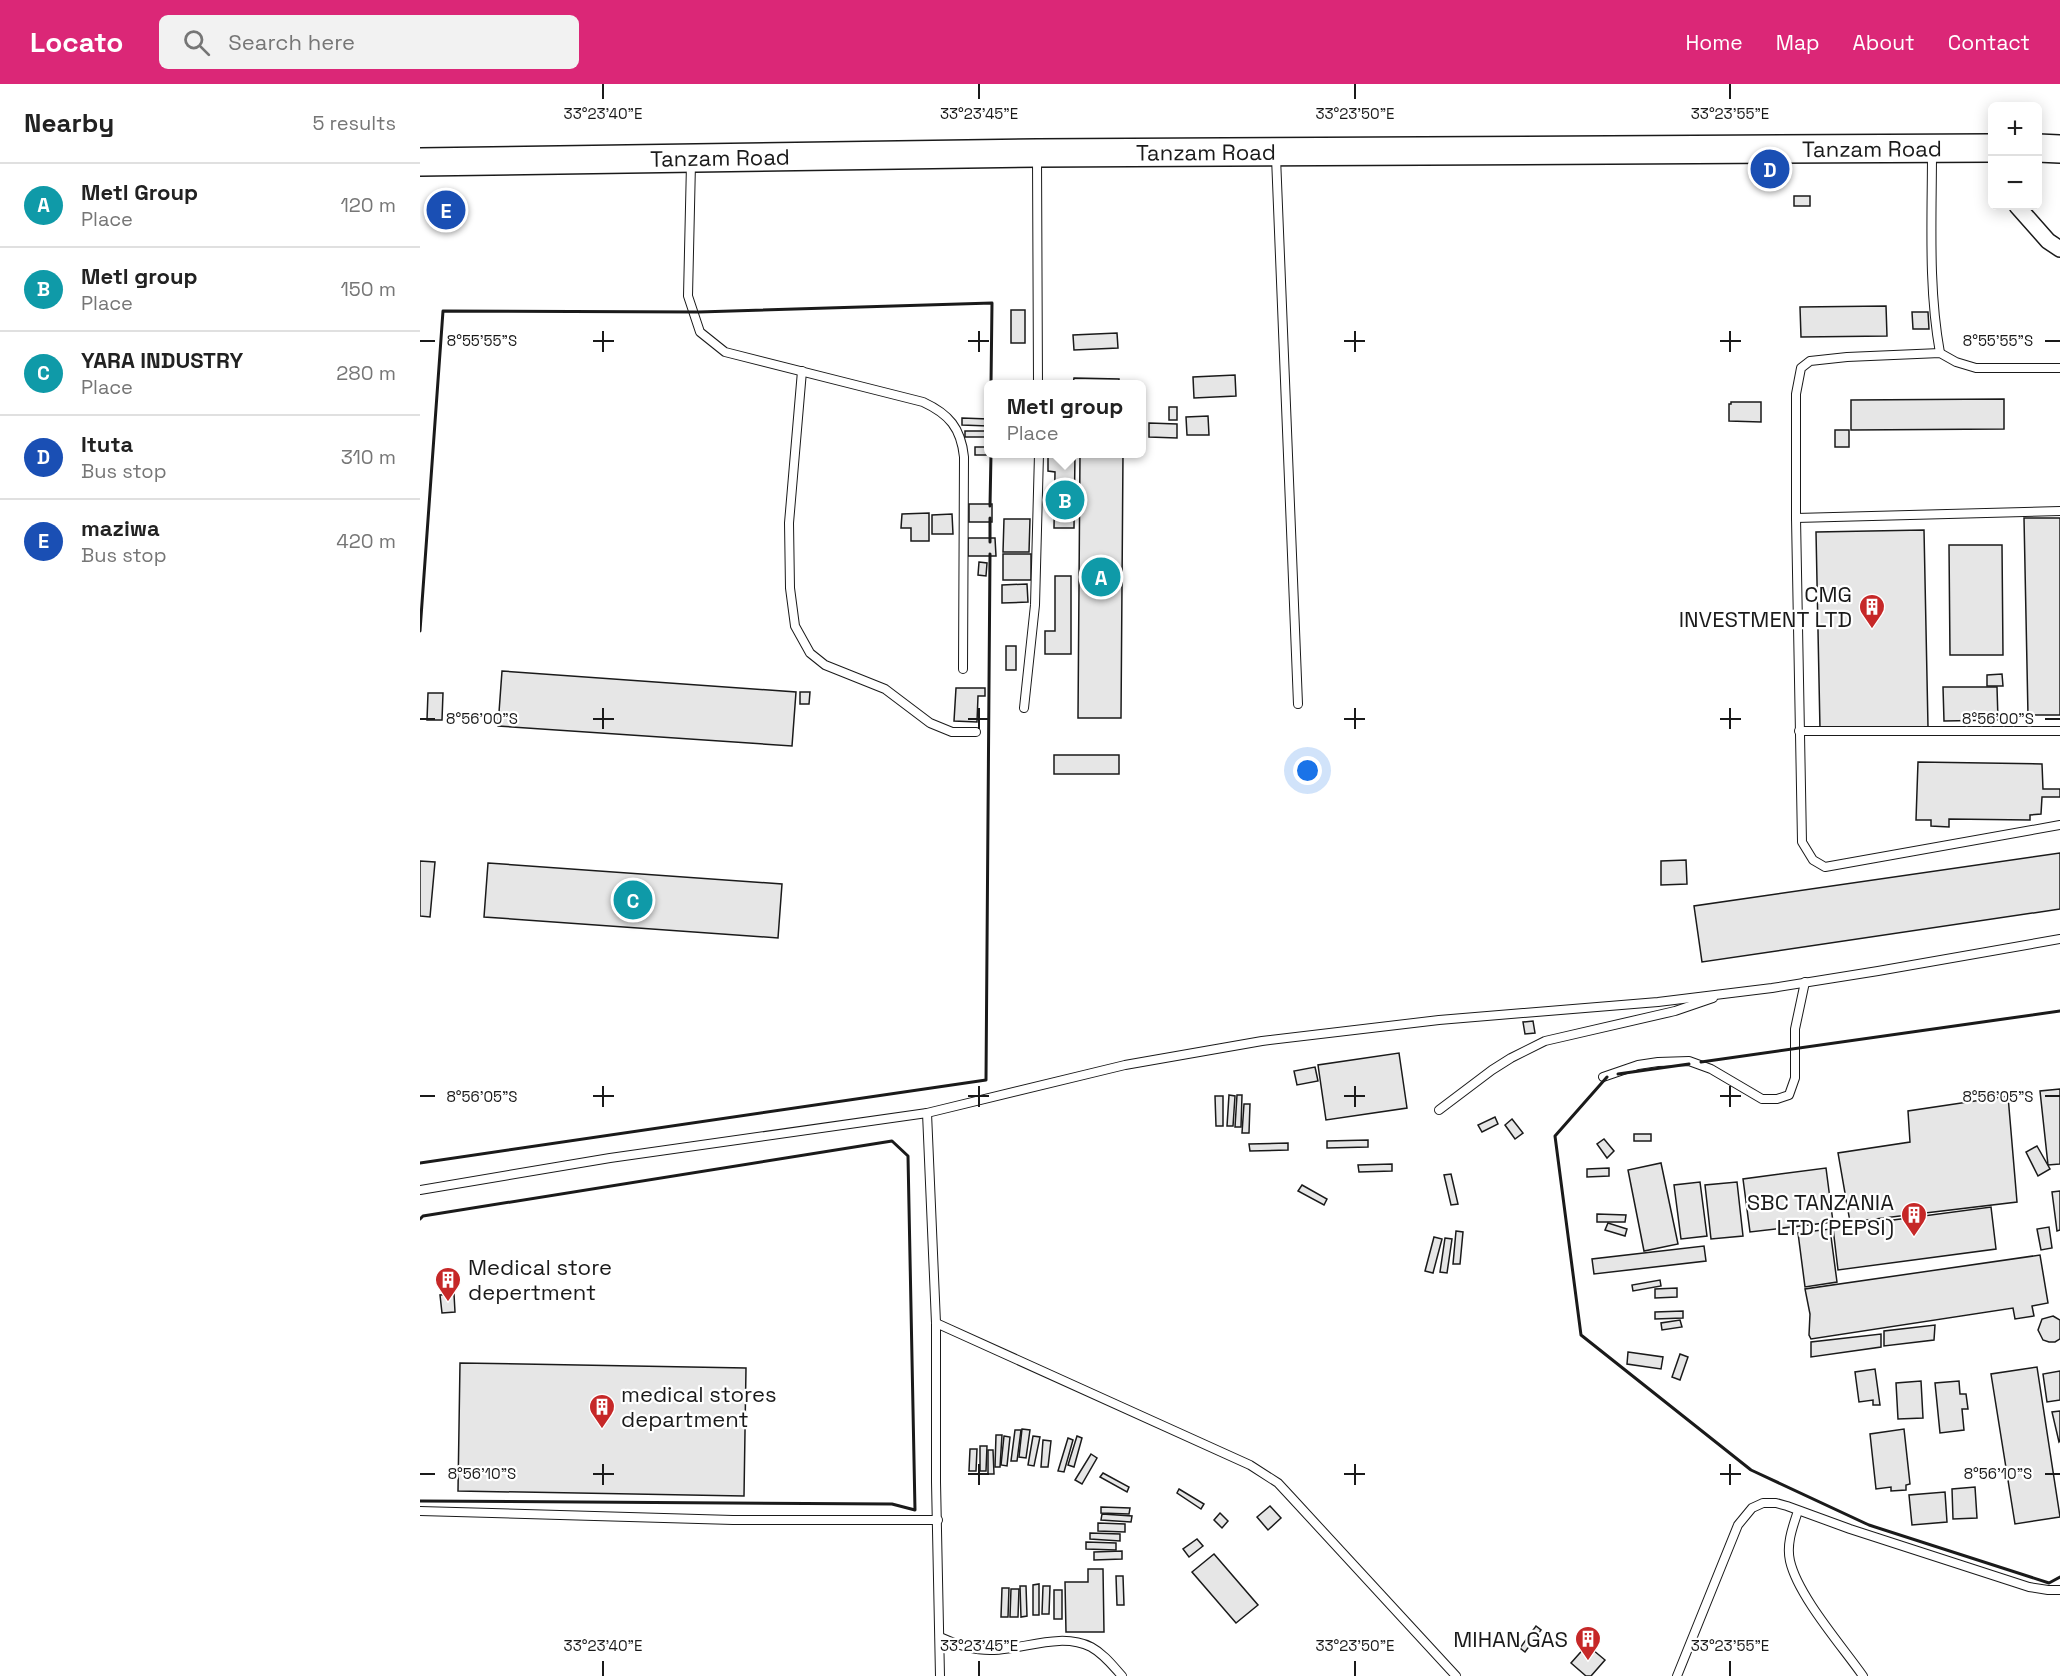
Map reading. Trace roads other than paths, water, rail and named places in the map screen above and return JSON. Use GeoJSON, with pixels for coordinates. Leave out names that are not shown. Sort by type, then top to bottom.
{"type":"FeatureCollection","features":[{"type":"Feature","properties":{"kind":"highway","name":"Tanzam Road"},"geometry":{"type":"LineString","coordinates":[[420,162],[1037,153],[1932,148],[1988,151]]}},
{"type":"Feature","properties":{"kind":"street"},"geometry":{"type":"LineString","coordinates":[[2021,210],[2048,241],[2060,249]]}},
{"type":"Feature","properties":{"kind":"lane"},"geometry":{"type":"LineString","coordinates":[[1932,148],[1932,236],[1936,330],[1940,353]]}},
{"type":"Feature","properties":{"kind":"lane"},"geometry":{"type":"LineString","coordinates":[[1037,153],[1038,380]]}},
{"type":"Feature","properties":{"kind":"lane"},"geometry":{"type":"LineString","coordinates":[[1276,153],[1298,704]]}},
{"type":"Feature","properties":{"kind":"lane"},"geometry":{"type":"LineString","coordinates":[[691,158],[688,296],[700,332],[725,352],[923,402],[936,408],[947,417],[960,435],[964,457],[963,669]]}},
{"type":"Feature","properties":{"kind":"lane"},"geometry":{"type":"LineString","coordinates":[[2060,368],[1976,368],[1956,362],[1940,353],[1847,357],[1810,361],[1802,368],[1796,394],[1802,842],[1812,860],[1825,867],[2060,825]]}},
{"type":"Feature","properties":{"kind":"lane"},"geometry":{"type":"LineString","coordinates":[[802,371],[789,524],[790,588],[795,626],[810,653],[825,665],[885,688],[930,723],[952,732],[976,732]]}},
{"type":"Feature","properties":{"kind":"lane"},"geometry":{"type":"LineString","coordinates":[[1024,708],[1035,605],[1039,458]]}},
{"type":"Feature","properties":{"kind":"lane"},"geometry":{"type":"LineString","coordinates":[[1796,518],[2060,511]]}},
{"type":"Feature","properties":{"kind":"lane"},"geometry":{"type":"LineString","coordinates":[[1799,731],[2060,731]]}},
{"type":"Feature","properties":{"kind":"lane"},"geometry":{"type":"LineString","coordinates":[[420,1190],[610,1158],[927,1113],[1125,1065],[1262,1041],[1439,1020],[1613,1006],[1725,993],[1912,966],[2060,939]]}},
{"type":"Feature","properties":{"kind":"lane"},"geometry":{"type":"LineString","coordinates":[[1603,1077],[1638,1065],[1689,1061],[1718,1072],[1762,1099],[1777,1099],[1789,1095],[1795,1078],[1795,1029],[1805,982]]}},
{"type":"Feature","properties":{"kind":"lane"},"geometry":{"type":"LineString","coordinates":[[1439,1110],[1492,1070],[1545,1041],[1675,1011],[1725,993]]}},
{"type":"Feature","properties":{"kind":"lane"},"geometry":{"type":"LineString","coordinates":[[927,1113],[936,1323],[940,1676]]}},
{"type":"Feature","properties":{"kind":"lane"},"geometry":{"type":"LineString","coordinates":[[936,1323],[1264,1473],[1278,1483],[1456,1676]]}},
{"type":"Feature","properties":{"kind":"lane"},"geometry":{"type":"LineString","coordinates":[[1677,1676],[1738,1525],[1744,1515],[1763,1503],[1776,1503],[2019,1584],[2060,1590]]}},
{"type":"Feature","properties":{"kind":"lane"},"geometry":{"type":"LineString","coordinates":[[420,1511],[733,1520],[938,1520]]}},
{"type":"Feature","properties":{"kind":"lane"},"geometry":{"type":"LineString","coordinates":[[1798,1511],[1789,1547],[1790,1561],[1808,1600],[1863,1676]]}},
{"type":"Feature","properties":{"kind":"lane"},"geometry":{"type":"LineString","coordinates":[[940,1637],[969,1648],[993,1650],[1045,1642],[1075,1642],[1090,1647],[1103,1656],[1122,1676]]}},
{"type":"Feature","properties":{"kind":"place","name":"Ituta"},"geometry":{"type":"Point","coordinates":[1770,169]}},
{"type":"Feature","properties":{"kind":"place","name":"maziwa"},"geometry":{"type":"Point","coordinates":[446,210]}},
{"type":"Feature","properties":{"kind":"place","name":"Metl group"},"geometry":{"type":"Point","coordinates":[1065,500]}},
{"type":"Feature","properties":{"kind":"place","name":"Metl Group"},"geometry":{"type":"Point","coordinates":[1101,577]}},
{"type":"Feature","properties":{"kind":"place","name":"CMG INVESTMENT LTD"},"geometry":{"type":"Point","coordinates":[1872,630]}},
{"type":"Feature","properties":{"kind":"place","name":"YARA INDUSTRY"},"geometry":{"type":"Point","coordinates":[633,900]}},
{"type":"Feature","properties":{"kind":"place","name":"SBC TANZANIA LTD (PEPSI)"},"geometry":{"type":"Point","coordinates":[1914,1238]}},
{"type":"Feature","properties":{"kind":"place","name":"Medical store depertment"},"geometry":{"type":"Point","coordinates":[448,1303]}},
{"type":"Feature","properties":{"kind":"place","name":"medical stores department"},"geometry":{"type":"Point","coordinates":[602,1430]}},
{"type":"Feature","properties":{"kind":"place","name":"MIHAN GAS"},"geometry":{"type":"Point","coordinates":[1588,1662]}}]}
